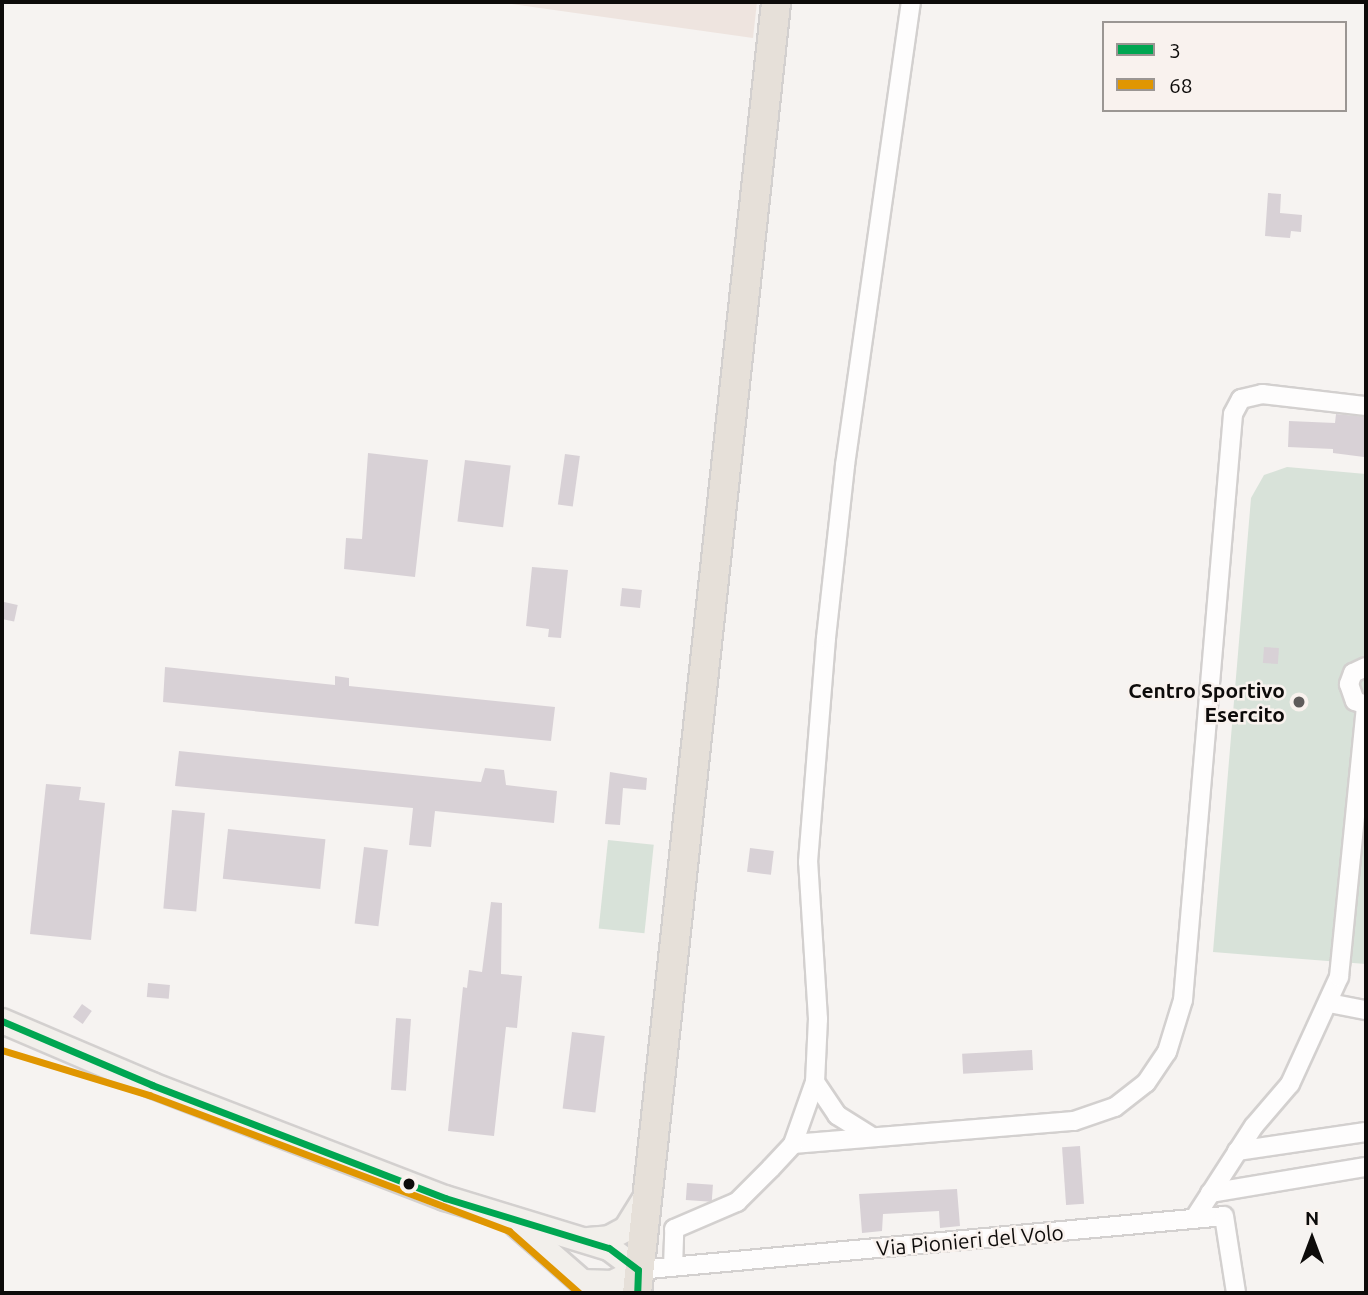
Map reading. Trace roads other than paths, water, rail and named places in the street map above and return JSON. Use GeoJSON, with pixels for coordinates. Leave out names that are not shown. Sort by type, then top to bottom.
{"type":"FeatureCollection","features":[{"type":"Feature","properties":{"kind":"main road"},"geometry":{"type":"LineString","coordinates":[[638,1282],[776,2]]}},
{"type":"Feature","properties":{"kind":"main road"},"geometry":{"type":"LineString","coordinates":[[2,1021],[152,1085],[514,1222],[588,1240],[625,1257],[638,1282]]}},
{"type":"Feature","properties":{"kind":"main road"},"geometry":{"type":"LineString","coordinates":[[2,1039],[152,1085]]}},
{"type":"Feature","properties":{"kind":"main road"},"geometry":{"type":"LineString","coordinates":[[588,1240],[626,1229],[645,1198]]}},
{"type":"Feature","properties":{"kind":"main road"},"geometry":{"type":"LineString","coordinates":[[514,1222],[588,1288],[638,1282]]}},
{"type":"Feature","properties":{"kind":"street"},"geometry":{"type":"LineString","coordinates":[[673,1267],[674,1229],[737,1202],[793,1144],[815,1083],[818,1020],[808,862],[826,638],[845,465],[911,2]]}},
{"type":"Feature","properties":{"kind":"street"},"geometry":{"type":"LineString","coordinates":[[793,1144],[1074,1121],[1115,1107],[1146,1083],[1167,1052],[1183,1000],[1233,414],[1241,399],[1262,394],[1366,406]]}},
{"type":"Feature","properties":{"kind":"street"},"geometry":{"type":"LineString","coordinates":[[1194,1219],[1237,1151],[1290,1084],[1339,977],[1345,938],[1366,706],[1355,701],[1349,684],[1353,673],[1366,667]]}},
{"type":"Feature","properties":{"kind":"street"},"geometry":{"type":"LineString","coordinates":[[1329,1003],[1366,1010]]}},
{"type":"Feature","properties":{"kind":"street"},"geometry":{"type":"LineString","coordinates":[[815,1083],[837,1115],[870,1136]]}},
{"type":"Feature","properties":{"kind":"street"},"geometry":{"type":"LineString","coordinates":[[1237,1151],[1366,1132]]}},
{"type":"Feature","properties":{"kind":"street"},"geometry":{"type":"LineString","coordinates":[[1210,1193],[1366,1167]]}},
{"type":"Feature","properties":{"kind":"street","name":"Via Pionieri del Volo"},"geometry":{"type":"LineString","coordinates":[[638,1282],[673,1267],[1224,1216],[1236,1293]]}},
{"type":"Feature","properties":{"kind":"place","name":"Centro Sportivo Esercito"},"geometry":{"type":"Point","coordinates":[1299,702]}}]}
